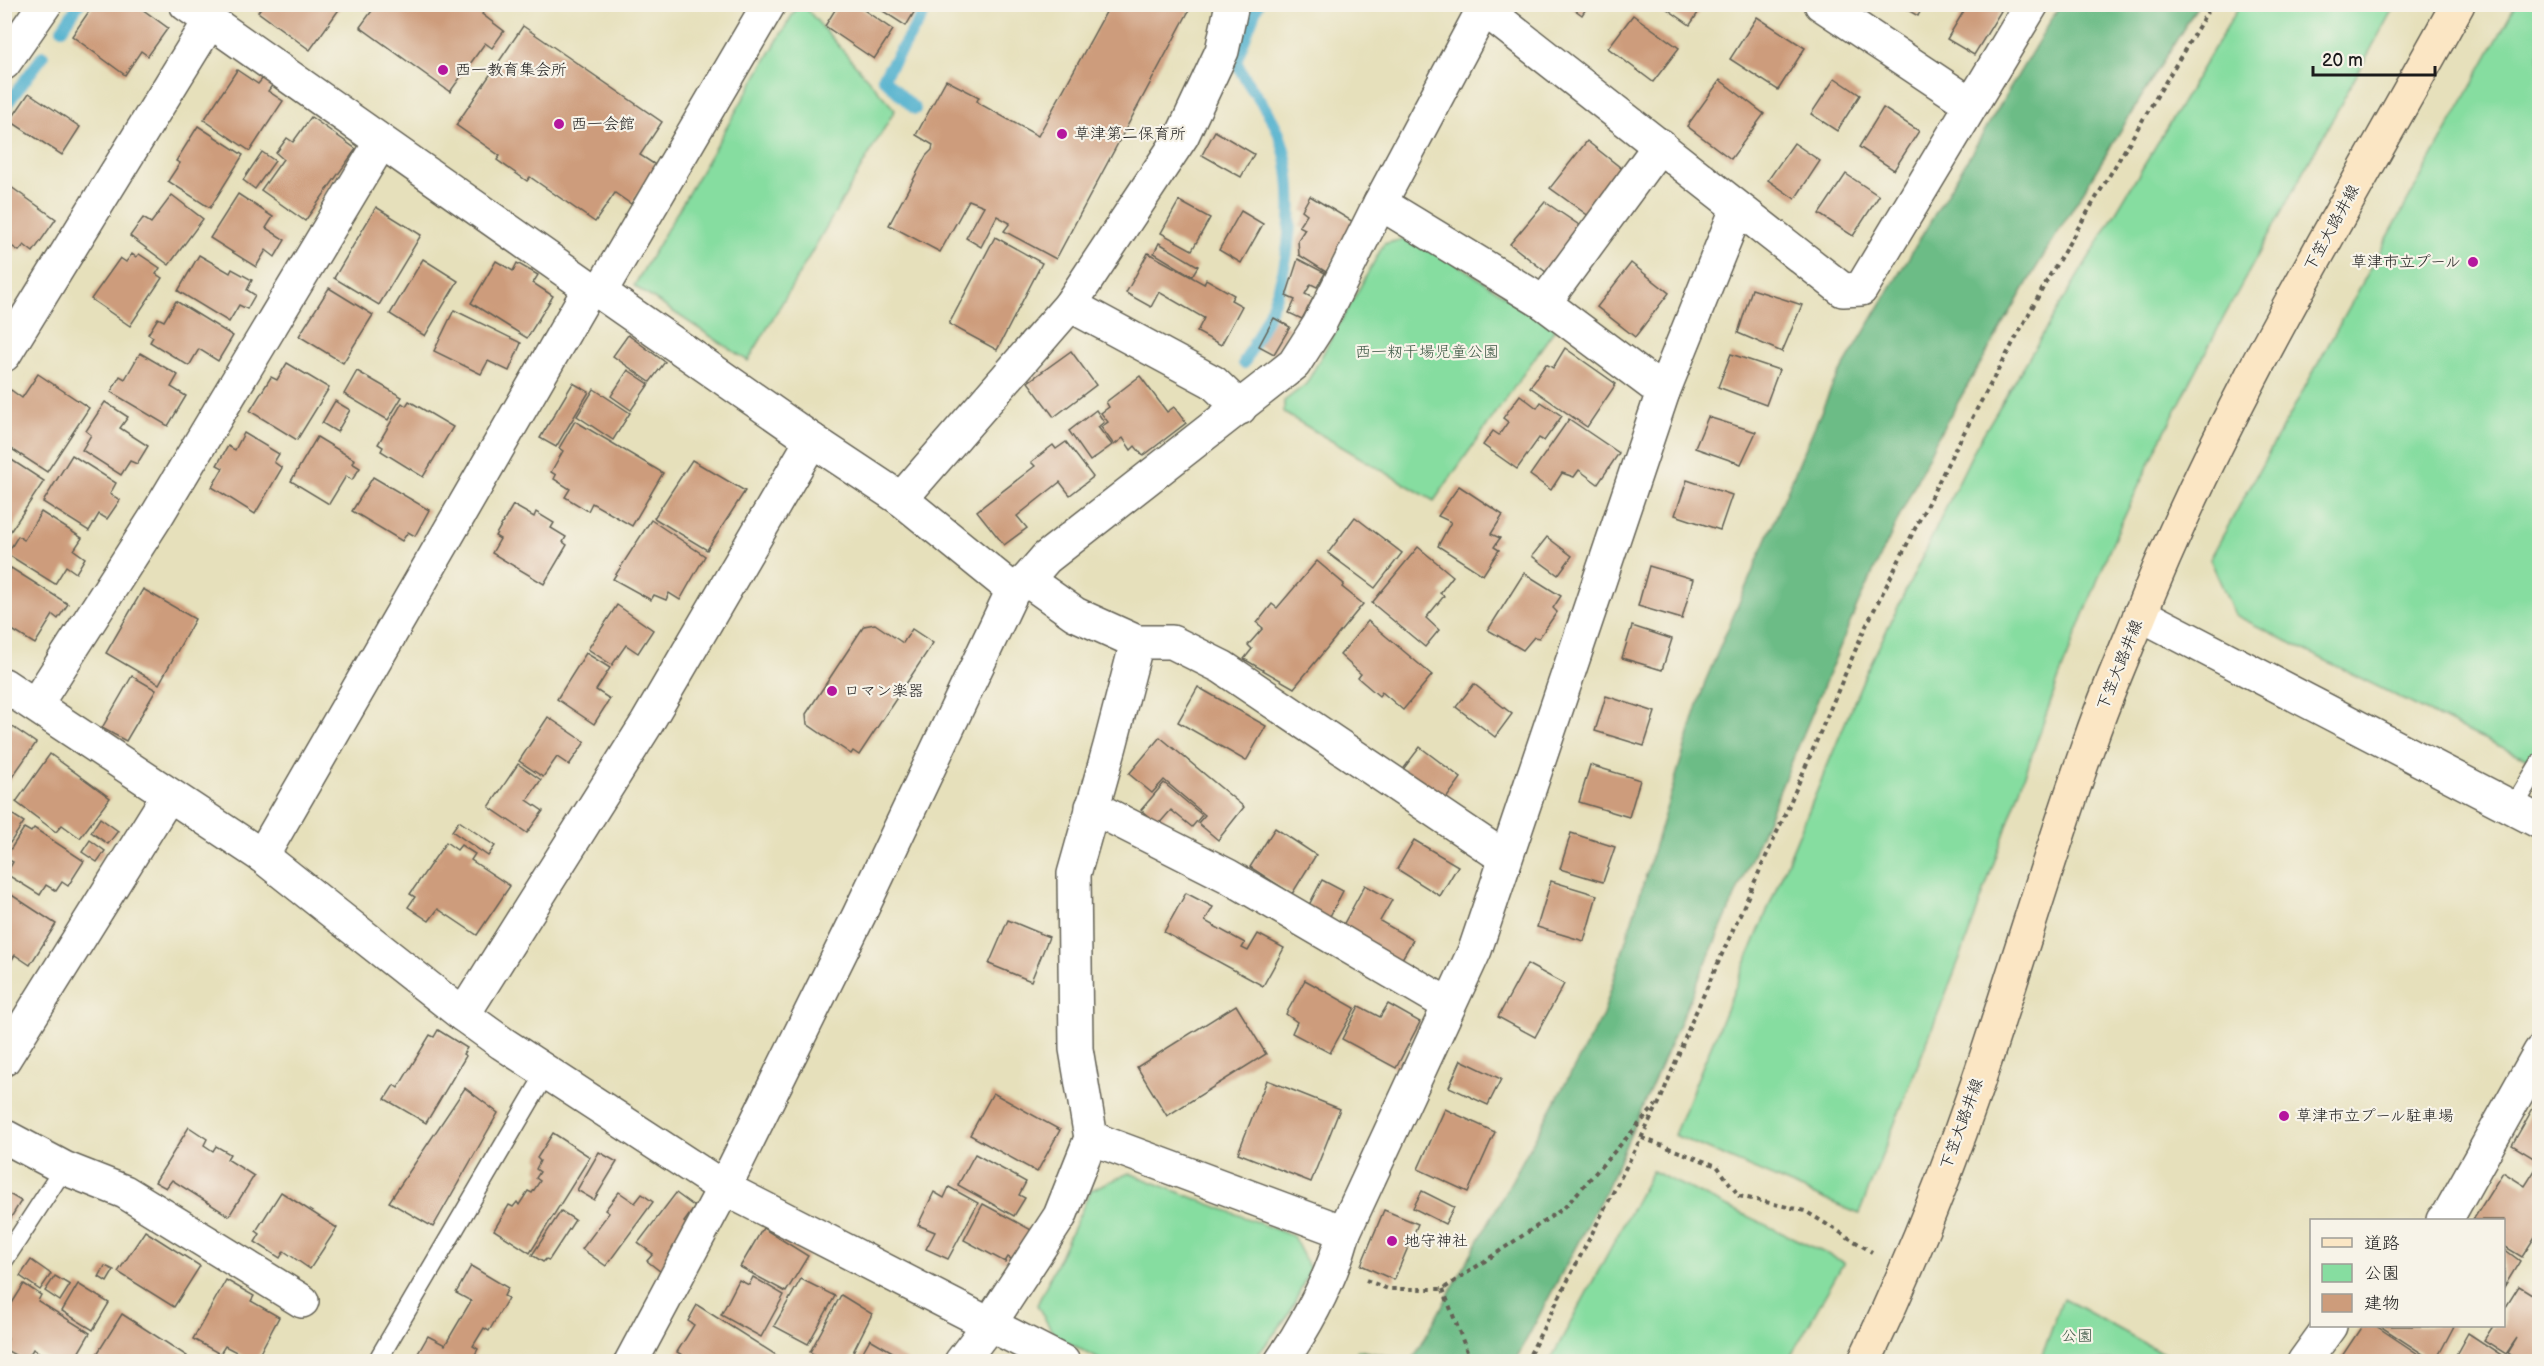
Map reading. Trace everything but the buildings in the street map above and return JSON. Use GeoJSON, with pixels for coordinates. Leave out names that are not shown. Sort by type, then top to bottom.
{"type":"FeatureCollection","features":[{"type":"Feature","properties":{"kind":"main road","name":"下笠大路井線"},"geometry":{"type":"LineString","coordinates":[[1864,1362],[1938,1191],[1976,1089],[2091,738],[2140,614],[2216,442],[2326,235],[2458,4]]}},
{"type":"Feature","properties":{"kind":"street"},"geometry":{"type":"LineString","coordinates":[[4,63],[45,4]]}},
{"type":"Feature","properties":{"kind":"street"},"geometry":{"type":"LineString","coordinates":[[262,856],[595,290],[769,4]]}},
{"type":"Feature","properties":{"kind":"street"},"geometry":{"type":"LineString","coordinates":[[902,499],[1070,306],[1182,136],[1222,51],[1232,4]]}},
{"type":"Feature","properties":{"kind":"street"},"geometry":{"type":"LineString","coordinates":[[1821,4],[1858,15],[1971,104]]}},
{"type":"Feature","properties":{"kind":"street"},"geometry":{"type":"LineString","coordinates":[[631,1362],[724,1188],[1020,585],[1046,558],[1294,364],[1319,325],[1482,6],[1660,145],[1737,209],[1843,290],[1861,289],[2032,4]]}},
{"type":"Feature","properties":{"kind":"street"},"geometry":{"type":"LineString","coordinates":[[4,355],[198,13],[812,440],[902,499],[1020,585],[1075,614],[1137,642],[1172,642],[1222,667],[1505,858]]}},
{"type":"Feature","properties":{"kind":"street"},"geometry":{"type":"LineString","coordinates":[[36,704],[156,517],[381,142]]}},
{"type":"Feature","properties":{"kind":"street"},"geometry":{"type":"LineString","coordinates":[[1544,303],[1660,145]]}},
{"type":"Feature","properties":{"kind":"street"},"geometry":{"type":"LineString","coordinates":[[1380,203],[1544,303],[1663,392]]}},
{"type":"Feature","properties":{"kind":"street"},"geometry":{"type":"LineString","coordinates":[[1281,1362],[1343,1270],[1344,1232],[1475,950],[1663,392],[1737,209]]}},
{"type":"Feature","properties":{"kind":"street"},"geometry":{"type":"LineString","coordinates":[[1070,306],[1213,382],[1240,408]]}},
{"type":"Feature","properties":{"kind":"street"},"geometry":{"type":"LineString","coordinates":[[463,1015],[647,723],[812,440]]}},
{"type":"Feature","properties":{"kind":"street"},"geometry":{"type":"LineString","coordinates":[[2140,614],[2526,815]]}},
{"type":"Feature","properties":{"kind":"street"},"geometry":{"type":"LineString","coordinates":[[961,1362],[989,1325],[1060,1216],[1091,1138],[1076,1049],[1074,873],[1137,642]]}},
{"type":"Feature","properties":{"kind":"street"},"geometry":{"type":"LineString","coordinates":[[4,685],[36,704],[168,796],[262,856],[463,1015],[546,1073],[724,1188],[1063,1362]]}},
{"type":"Feature","properties":{"kind":"street"},"geometry":{"type":"LineString","coordinates":[[4,1059],[168,796]]}},
{"type":"Feature","properties":{"kind":"street"},"geometry":{"type":"LineString","coordinates":[[1092,807],[1228,876],[1449,1005]]}},
{"type":"Feature","properties":{"kind":"street"},"geometry":{"type":"LineString","coordinates":[[2446,1219],[2540,1052]]}},
{"type":"Feature","properties":{"kind":"street"},"geometry":{"type":"LineString","coordinates":[[4,1136],[64,1168],[125,1192],[302,1301]]}},
{"type":"Feature","properties":{"kind":"street"},"geometry":{"type":"LineString","coordinates":[[1091,1138],[1344,1232]]}},
{"type":"Feature","properties":{"kind":"street"},"geometry":{"type":"LineString","coordinates":[[2304,1362],[2329,1327]]}},
{"type":"Feature","properties":{"kind":"lane"},"geometry":{"type":"LineString","coordinates":[[2526,815],[2540,763]]}},
{"type":"Feature","properties":{"kind":"lane"},"geometry":{"type":"LineString","coordinates":[[380,1356],[546,1073]]}},
{"type":"Feature","properties":{"kind":"lane"},"geometry":{"type":"LineString","coordinates":[[4,1260],[64,1168]]}},
{"type":"Feature","properties":{"kind":"path"},"geometry":{"type":"LineString","coordinates":[[1526,1362],[1660,1101],[1691,1023],[1869,619],[1954,451],[2050,275],[2212,4]]}},
{"type":"Feature","properties":{"kind":"path"},"geometry":{"type":"LineString","coordinates":[[1343,1270],[1388,1289],[1443,1288],[1564,1208],[1660,1101]]}},
{"type":"Feature","properties":{"kind":"path"},"geometry":{"type":"LineString","coordinates":[[1642,1138],[1717,1166],[1739,1196],[1805,1211],[1904,1271]]}},
{"type":"Feature","properties":{"kind":"path"},"geometry":{"type":"LineString","coordinates":[[1443,1288],[1469,1357],[1467,1362]]}},
{"type":"Feature","properties":{"kind":"green space"},"geometry":{"type":"Polygon","coordinates":[[[798,5],[803,5],[895,110],[748,361],[634,286],[798,5]]]}},
{"type":"Feature","properties":{"kind":"green space"},"geometry":{"type":"Polygon","coordinates":[[[2060,5],[2198,5],[2033,273],[1937,438],[1858,604],[1740,885],[1607,1188],[1515,1361],[1412,1361],[1603,1015],[1705,682],[1833,384],[2060,5]]]}},
{"type":"Feature","properties":{"kind":"green space"},"geometry":{"type":"Polygon","coordinates":[[[2240,5],[2395,5],[2224,317],[2158,445],[2113,541],[2059,678],[1965,945],[1859,1214],[1674,1135],[1865,675],[1976,446],[2240,5]]]}},
{"type":"Feature","properties":{"kind":"green space","name":"草津市立プール"},"geometry":{"type":"Polygon","coordinates":[[[2516,5],[2539,5],[2539,764],[2462,729],[2235,615],[2210,559],[2516,5]]]}},
{"type":"Feature","properties":{"kind":"green space","name":"西一籾干場児童公園"},"geometry":{"type":"Polygon","coordinates":[[[1415,236],[1555,329],[1434,501],[1284,413],[1284,401],[1306,384],[1384,244],[1415,236]]]}},
{"type":"Feature","properties":{"kind":"green space"},"geometry":{"type":"Polygon","coordinates":[[[1652,1171],[1844,1262],[1788,1361],[1550,1361],[1652,1171]]]}},
{"type":"Feature","properties":{"kind":"green space"},"geometry":{"type":"Polygon","coordinates":[[[1129,1173],[1293,1236],[1310,1269],[1288,1316],[1253,1361],[1102,1361],[1054,1335],[1037,1305],[1091,1190],[1129,1173]]]}},
{"type":"Feature","properties":{"kind":"green space","name":"公園"},"geometry":{"type":"Polygon","coordinates":[[[2063,1298],[2177,1361],[2040,1361],[2063,1298]]]}},
{"type":"Feature","properties":{"kind":"green space"},"geometry":{"type":"Polygon","coordinates":[[[1358,1350],[1412,1361],[1352,1361],[1358,1350]]]}},
{"type":"Feature","properties":{"kind":"waterway"},"geometry":{"type":"LineString","coordinates":[[62,29],[79,4]]}},
{"type":"Feature","properties":{"kind":"waterway"},"geometry":{"type":"LineString","coordinates":[[915,109],[883,78],[930,4]]}},
{"type":"Feature","properties":{"kind":"waterway"},"geometry":{"type":"LineString","coordinates":[[1244,363],[1267,317],[1280,282],[1289,238],[1290,214],[1288,168],[1283,146],[1272,119],[1236,61],[1258,4]]}},
{"type":"Feature","properties":{"kind":"waterway"},"geometry":{"type":"LineString","coordinates":[[4,108],[43,56]]}},
{"type":"Feature","properties":{"kind":"place","name":"西一教育集会所"},"geometry":{"type":"Point","coordinates":[443,70]}},
{"type":"Feature","properties":{"kind":"place","name":"西一会館"},"geometry":{"type":"Point","coordinates":[559,124]}},
{"type":"Feature","properties":{"kind":"place","name":"草津第二保育所"},"geometry":{"type":"Point","coordinates":[1062,134]}},
{"type":"Feature","properties":{"kind":"place","name":"草津市立プール"},"geometry":{"type":"Point","coordinates":[2473,262]}},
{"type":"Feature","properties":{"kind":"place","name":"ロマン楽器"},"geometry":{"type":"Point","coordinates":[832,691]}},
{"type":"Feature","properties":{"kind":"place","name":"草津市立プール駐車場"},"geometry":{"type":"Point","coordinates":[2284,1116]}},
{"type":"Feature","properties":{"kind":"place","name":"地守神社"},"geometry":{"type":"Point","coordinates":[1392,1241]}}]}
